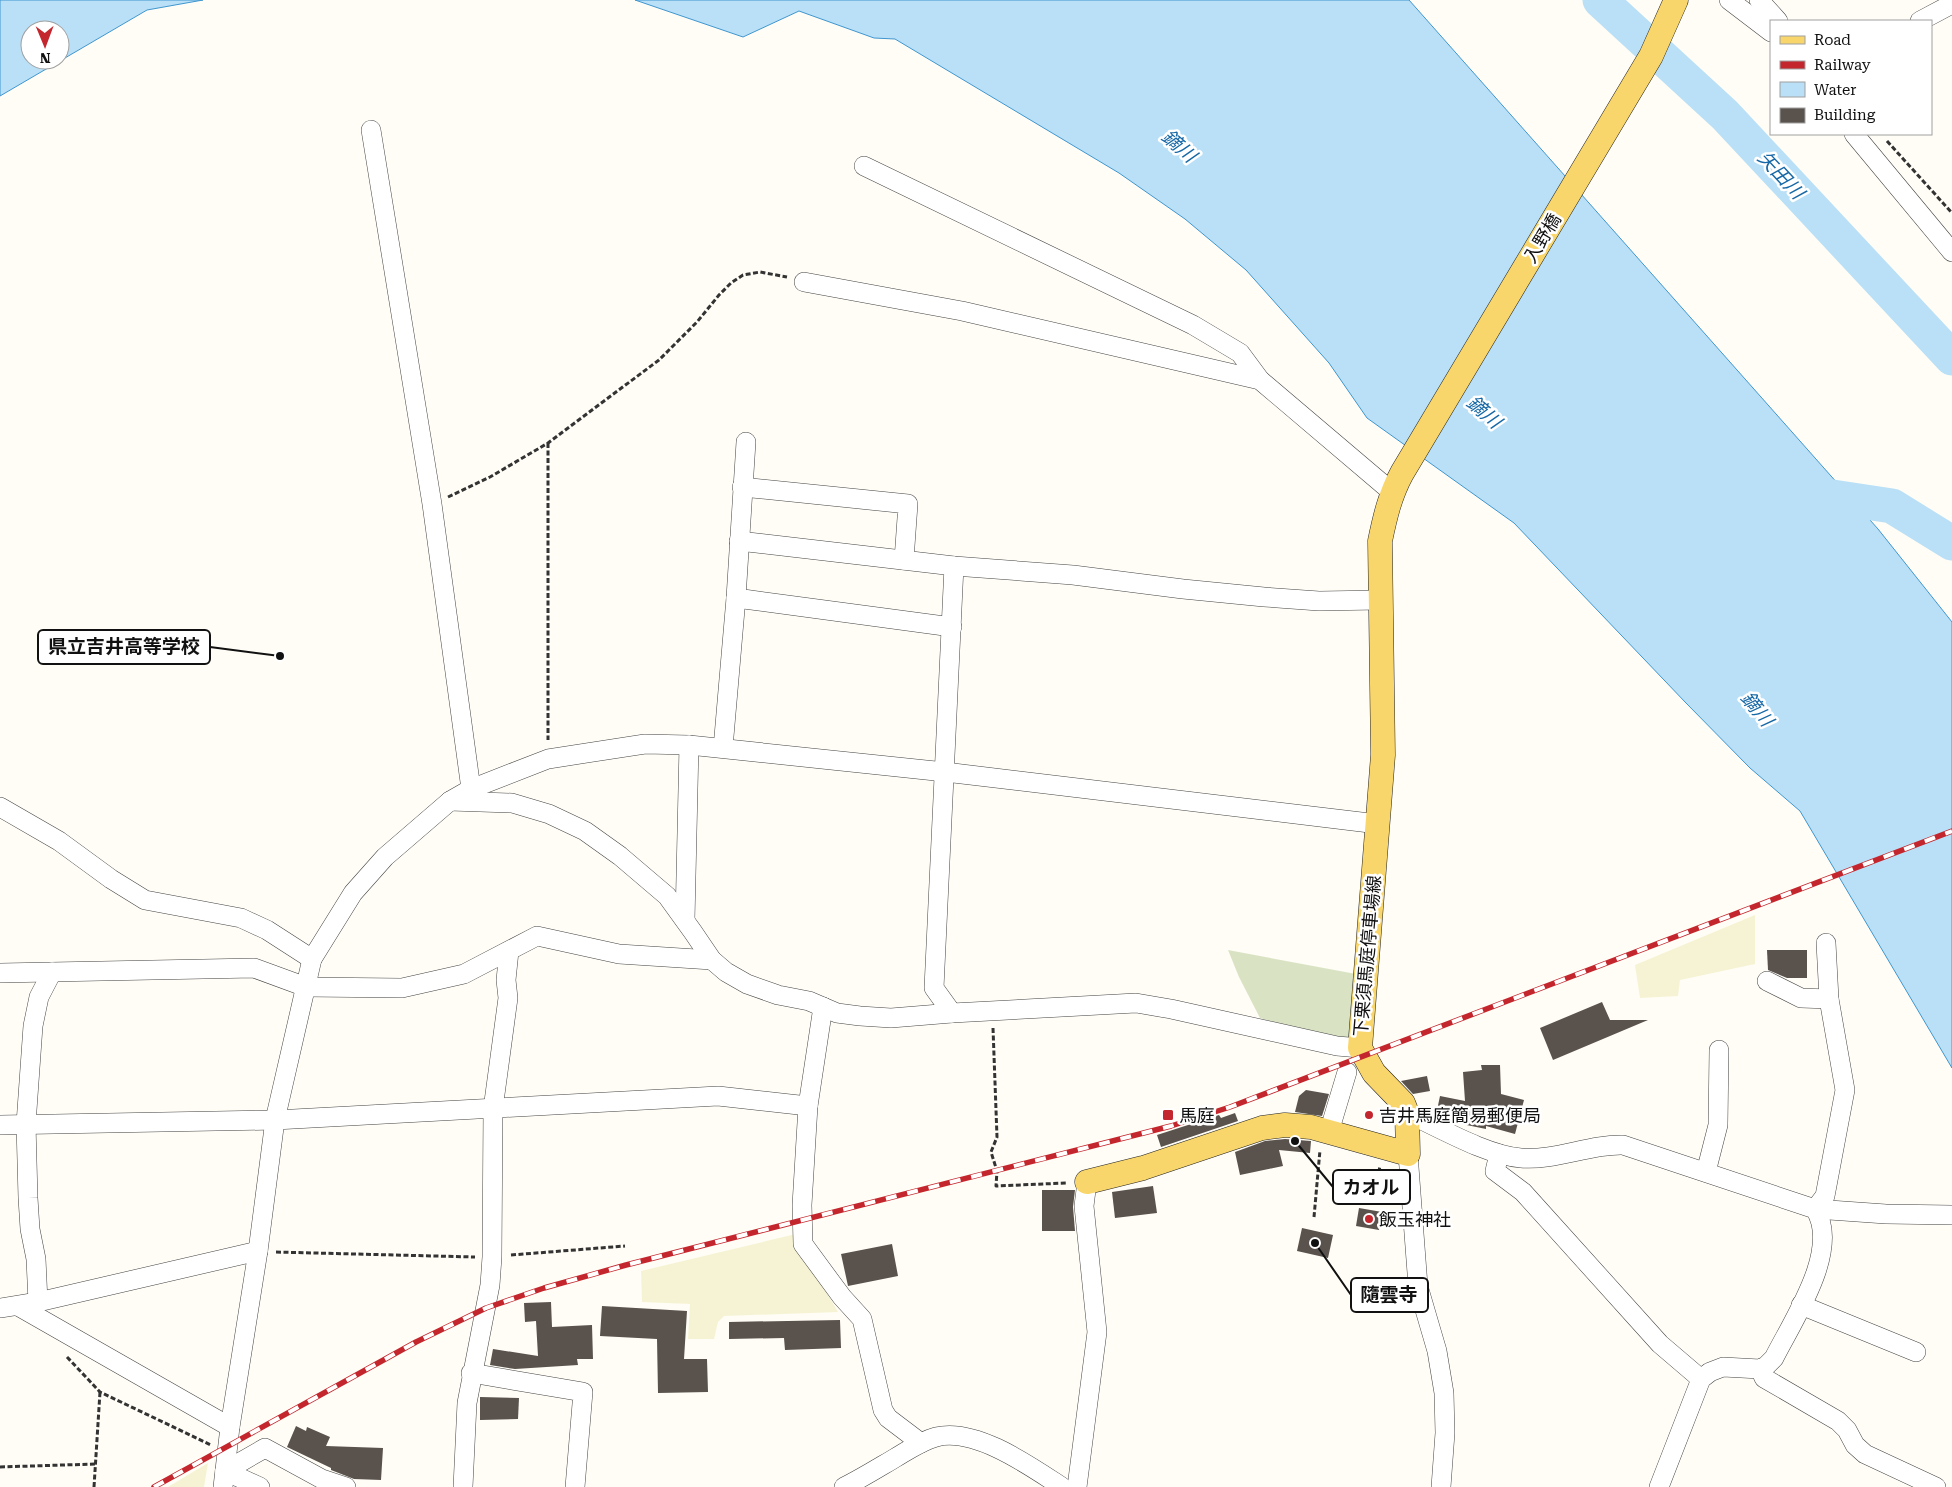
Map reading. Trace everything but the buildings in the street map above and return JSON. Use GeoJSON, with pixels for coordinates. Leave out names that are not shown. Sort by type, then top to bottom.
{"type":"FeatureCollection","features":[{"type":"Feature","properties":{"kind":"main road","name":"入野橋"},"geometry":{"type":"LineString","coordinates":[[1397,483],[1651,56],[1676,0]]}},
{"type":"Feature","properties":{"kind":"main road","name":"下栗須馬庭停車場線"},"geometry":{"type":"LineString","coordinates":[[1397,483],[1380,541],[1379,600],[1383,755],[1360,1048],[1374,1073],[1403,1103],[1407,1113]]}},
{"type":"Feature","properties":{"kind":"main road"},"geometry":{"type":"LineString","coordinates":[[1087,1182],[1143,1168],[1262,1128],[1285,1125],[1311,1127],[1408,1154],[1407,1113]]}},
{"type":"Feature","properties":{"kind":"street"},"geometry":{"type":"LineString","coordinates":[[1759,0],[1777,20]]}},
{"type":"Feature","properties":{"kind":"street"},"geometry":{"type":"LineString","coordinates":[[1922,20],[1952,4]]}},
{"type":"Feature","properties":{"kind":"street"},"geometry":{"type":"LineString","coordinates":[[1736,5],[1770,31]]}},
{"type":"Feature","properties":{"kind":"street"},"geometry":{"type":"LineString","coordinates":[[1736,5],[1770,41]]}},
{"type":"Feature","properties":{"kind":"street"},"geometry":{"type":"LineString","coordinates":[[371,130],[432,504],[471,789]]}},
{"type":"Feature","properties":{"kind":"street"},"geometry":{"type":"LineString","coordinates":[[1855,135],[1952,252]]}},
{"type":"Feature","properties":{"kind":"street"},"geometry":{"type":"LineString","coordinates":[[864,166],[1194,325],[1240,353],[1260,380],[1397,483]]}},
{"type":"Feature","properties":{"kind":"street"},"geometry":{"type":"LineString","coordinates":[[804,282],[962,311],[1260,380]]}},
{"type":"Feature","properties":{"kind":"street"},"geometry":{"type":"LineString","coordinates":[[722,748],[736,598],[746,442]]}},
{"type":"Feature","properties":{"kind":"street"},"geometry":{"type":"LineString","coordinates":[[742,487],[908,504],[904,560]]}},
{"type":"Feature","properties":{"kind":"street"},"geometry":{"type":"LineString","coordinates":[[739,541],[954,566],[1072,575],[1183,589],[1319,601],[1379,600]]}},
{"type":"Feature","properties":{"kind":"street"},"geometry":{"type":"LineString","coordinates":[[952,1013],[934,988],[954,566]]}},
{"type":"Feature","properties":{"kind":"street"},"geometry":{"type":"LineString","coordinates":[[736,598],[952,627]]}},
{"type":"Feature","properties":{"kind":"street"},"geometry":{"type":"LineString","coordinates":[[224,1479],[230,1427],[258,1252],[275,1120],[312,958],[353,894],[385,857],[450,801],[471,789],[548,759],[645,744],[690,745],[945,772],[1378,824]]}},
{"type":"Feature","properties":{"kind":"street"},"geometry":{"type":"LineString","coordinates":[[685,920],[690,745]]}},
{"type":"Feature","properties":{"kind":"street"},"geometry":{"type":"LineString","coordinates":[[450,801],[512,804],[549,814],[585,832],[644,876],[667,896],[712,960],[747,984],[778,995],[809,1001],[837,1013],[891,1018],[1136,1003],[1337,1046],[1360,1048]]}},
{"type":"Feature","properties":{"kind":"street"},"geometry":{"type":"LineString","coordinates":[[0,807],[59,841],[111,879],[145,900],[242,918],[267,930],[312,958]]}},
{"type":"Feature","properties":{"kind":"street"},"geometry":{"type":"LineString","coordinates":[[0,972],[254,968],[306,987],[402,988],[464,974],[537,936],[619,954],[712,960]]}},
{"type":"Feature","properties":{"kind":"street"},"geometry":{"type":"LineString","coordinates":[[1815,1209],[1825,1196],[1845,1090],[1829,999],[1826,943]]}},
{"type":"Feature","properties":{"kind":"street"},"geometry":{"type":"LineString","coordinates":[[464,1487],[466,1402],[490,1285],[492,1257],[493,1109],[508,998],[506,980],[509,951]]}},
{"type":"Feature","properties":{"kind":"street"},"geometry":{"type":"LineString","coordinates":[[38,1302],[36,1259],[30,1229],[26,1124],[33,1026],[39,997],[52,972]]}},
{"type":"Feature","properties":{"kind":"street"},"geometry":{"type":"LineString","coordinates":[[1767,981],[1801,998],[1829,999]]}},
{"type":"Feature","properties":{"kind":"street"},"geometry":{"type":"LineString","coordinates":[[823,1007],[808,1106],[802,1205],[803,1244],[842,1297],[862,1319],[883,1410],[888,1418],[921,1443]]}},
{"type":"Feature","properties":{"kind":"street"},"geometry":{"type":"LineString","coordinates":[[1706,1172],[1718,1125],[1719,1050]]}},
{"type":"Feature","properties":{"kind":"street"},"geometry":{"type":"LineString","coordinates":[[1326,1131],[1346,1072]]}},
{"type":"Feature","properties":{"kind":"street"},"geometry":{"type":"LineString","coordinates":[[0,1125],[275,1120],[718,1096],[808,1106]]}},
{"type":"Feature","properties":{"kind":"street"},"geometry":{"type":"LineString","coordinates":[[1407,1113],[1499,1154],[1521,1158],[1548,1156],[1608,1145],[1624,1145],[1815,1209],[1886,1214],[1952,1215]]}},
{"type":"Feature","properties":{"kind":"street"},"geometry":{"type":"LineString","coordinates":[[1408,1154],[1418,1286],[1437,1351],[1444,1393],[1445,1433],[1441,1487]]}},
{"type":"Feature","properties":{"kind":"street"},"geometry":{"type":"LineString","coordinates":[[1499,1154],[1495,1171],[1524,1192],[1660,1344],[1701,1379]]}},
{"type":"Feature","properties":{"kind":"street"},"geometry":{"type":"LineString","coordinates":[[1077,1487],[1096,1332],[1084,1206],[1087,1182]]}},
{"type":"Feature","properties":{"kind":"street"},"geometry":{"type":"LineString","coordinates":[[1659,1487],[1701,1379],[1710,1372],[1722,1367],[1760,1368],[1766,1366],[1774,1358],[1820,1262],[1824,1232],[1815,1209]]}},
{"type":"Feature","properties":{"kind":"street"},"geometry":{"type":"LineString","coordinates":[[9,1307],[258,1252]]}},
{"type":"Feature","properties":{"kind":"street"},"geometry":{"type":"LineString","coordinates":[[1801,1305],[1916,1352]]}},
{"type":"Feature","properties":{"kind":"street"},"geometry":{"type":"LineString","coordinates":[[9,1307],[230,1427]]}},
{"type":"Feature","properties":{"kind":"street"},"geometry":{"type":"LineString","coordinates":[[1760,1368],[1764,1378],[1838,1421],[1847,1430],[1855,1445],[1865,1454],[1936,1487]]}},
{"type":"Feature","properties":{"kind":"street"},"geometry":{"type":"LineString","coordinates":[[471,1373],[583,1392],[575,1487]]}},
{"type":"Feature","properties":{"kind":"street"},"geometry":{"type":"LineString","coordinates":[[844,1487],[921,1443],[936,1437],[958,1436],[978,1440],[1004,1452],[1050,1484]]}},
{"type":"Feature","properties":{"kind":"street"},"geometry":{"type":"LineString","coordinates":[[224,1479],[265,1448],[322,1479],[346,1487]]}},
{"type":"Feature","properties":{"kind":"street"},"geometry":{"type":"LineString","coordinates":[[224,1479],[260,1487]]}},
{"type":"Feature","properties":{"kind":"path"},"geometry":{"type":"LineString","coordinates":[[1881,135],[1952,213]]}},
{"type":"Feature","properties":{"kind":"path"},"geometry":{"type":"LineString","coordinates":[[432,504],[490,477],[548,443],[659,360],[697,322],[720,294],[743,275],[760,272],[779,274],[804,282]]}},
{"type":"Feature","properties":{"kind":"path"},"geometry":{"type":"LineString","coordinates":[[548,443],[548,759]]}},
{"type":"Feature","properties":{"kind":"path"},"geometry":{"type":"LineString","coordinates":[[993,1012],[997,1137],[991,1152],[997,1171],[996,1186],[1087,1182]]}},
{"type":"Feature","properties":{"kind":"path"},"geometry":{"type":"LineString","coordinates":[[1314,1217],[1321,1137],[1326,1131]]}},
{"type":"Feature","properties":{"kind":"path"},"geometry":{"type":"LineString","coordinates":[[1373,1202],[1384,1147]]}},
{"type":"Feature","properties":{"kind":"path"},"geometry":{"type":"LineString","coordinates":[[258,1252],[492,1257],[625,1246]]}},
{"type":"Feature","properties":{"kind":"path"},"geometry":{"type":"LineString","coordinates":[[66,1356],[100,1392],[211,1445]]}},
{"type":"Feature","properties":{"kind":"path"},"geometry":{"type":"LineString","coordinates":[[94,1487],[100,1392]]}},
{"type":"Feature","properties":{"kind":"path"},"geometry":{"type":"LineString","coordinates":[[0,1467],[95,1464]]}},
{"type":"Feature","properties":{"kind":"shaded area"},"geometry":{"type":"Polygon","coordinates":[[[1755,915],[1755,964],[1680,980],[1678,996],[1640,998],[1635,965],[1755,915]]]}},
{"type":"Feature","properties":{"kind":"shaded area"},"geometry":{"type":"Polygon","coordinates":[[[796,1234],[800,1247],[838,1312],[724,1316],[718,1322],[714,1339],[688,1339],[690,1304],[642,1302],[641,1271],[796,1234]]]}},
{"type":"Feature","properties":{"kind":"shaded area"},"geometry":{"type":"Polygon","coordinates":[[[208,1463],[204,1487],[168,1487],[208,1463]]]}},
{"type":"Feature","properties":{"kind":"green space"},"geometry":{"type":"Polygon","coordinates":[[[1228,950],[1356,974],[1351,1033],[1348,1038],[1336,1042],[1260,1018],[1239,977],[1228,950]]]}},
{"type":"Feature","properties":{"kind":"water"},"geometry":{"type":"Polygon","coordinates":[[[0,0],[203,0],[147,10],[70,55],[70,20],[20,20],[20,70],[44,70],[0,96],[0,0]]]}},
{"type":"Feature","properties":{"kind":"water","name":"鏑川"},"geometry":{"type":"Polygon","coordinates":[[[635,0],[1409,0],[1878,529],[1952,622],[1952,1068],[1800,811],[1750,768],[1514,523],[1367,418],[1329,363],[1246,270],[1185,219],[1119,173],[895,39],[874,38],[799,11],[743,37],[635,0]]]}},
{"type":"Feature","properties":{"kind":"waterway","name":"矢田川"},"geometry":{"type":"LineString","coordinates":[[1600,0],[1725,115],[1952,358]]}},
{"type":"Feature","properties":{"kind":"waterway","name":"矢田川"},"geometry":{"type":"LineString","coordinates":[[1806,493],[1892,506],[1952,543]]}},
{"type":"Feature","properties":{"kind":"railway"},"geometry":{"type":"LineString","coordinates":[[154,1487],[416,1342],[486,1308],[544,1288],[626,1265],[1171,1126],[1230,1107],[1952,831]]}},
{"type":"Feature","properties":{"kind":"place","name":"県立吉井高等学校"},"geometry":{"type":"Point","coordinates":[280,656]}},
{"type":"Feature","properties":{"kind":"place","name":"馬庭"},"geometry":{"type":"Point","coordinates":[1168,1115]}},
{"type":"Feature","properties":{"kind":"place","name":"吉井馬庭簡易郵便局"},"geometry":{"type":"Point","coordinates":[1369,1115]}},
{"type":"Feature","properties":{"kind":"place","name":"カオル"},"geometry":{"type":"Point","coordinates":[1295,1141]}},
{"type":"Feature","properties":{"kind":"place","name":"飯玉神社"},"geometry":{"type":"Point","coordinates":[1369,1219]}},
{"type":"Feature","properties":{"kind":"place","name":"隨雲寺"},"geometry":{"type":"Point","coordinates":[1315,1243]}}]}
